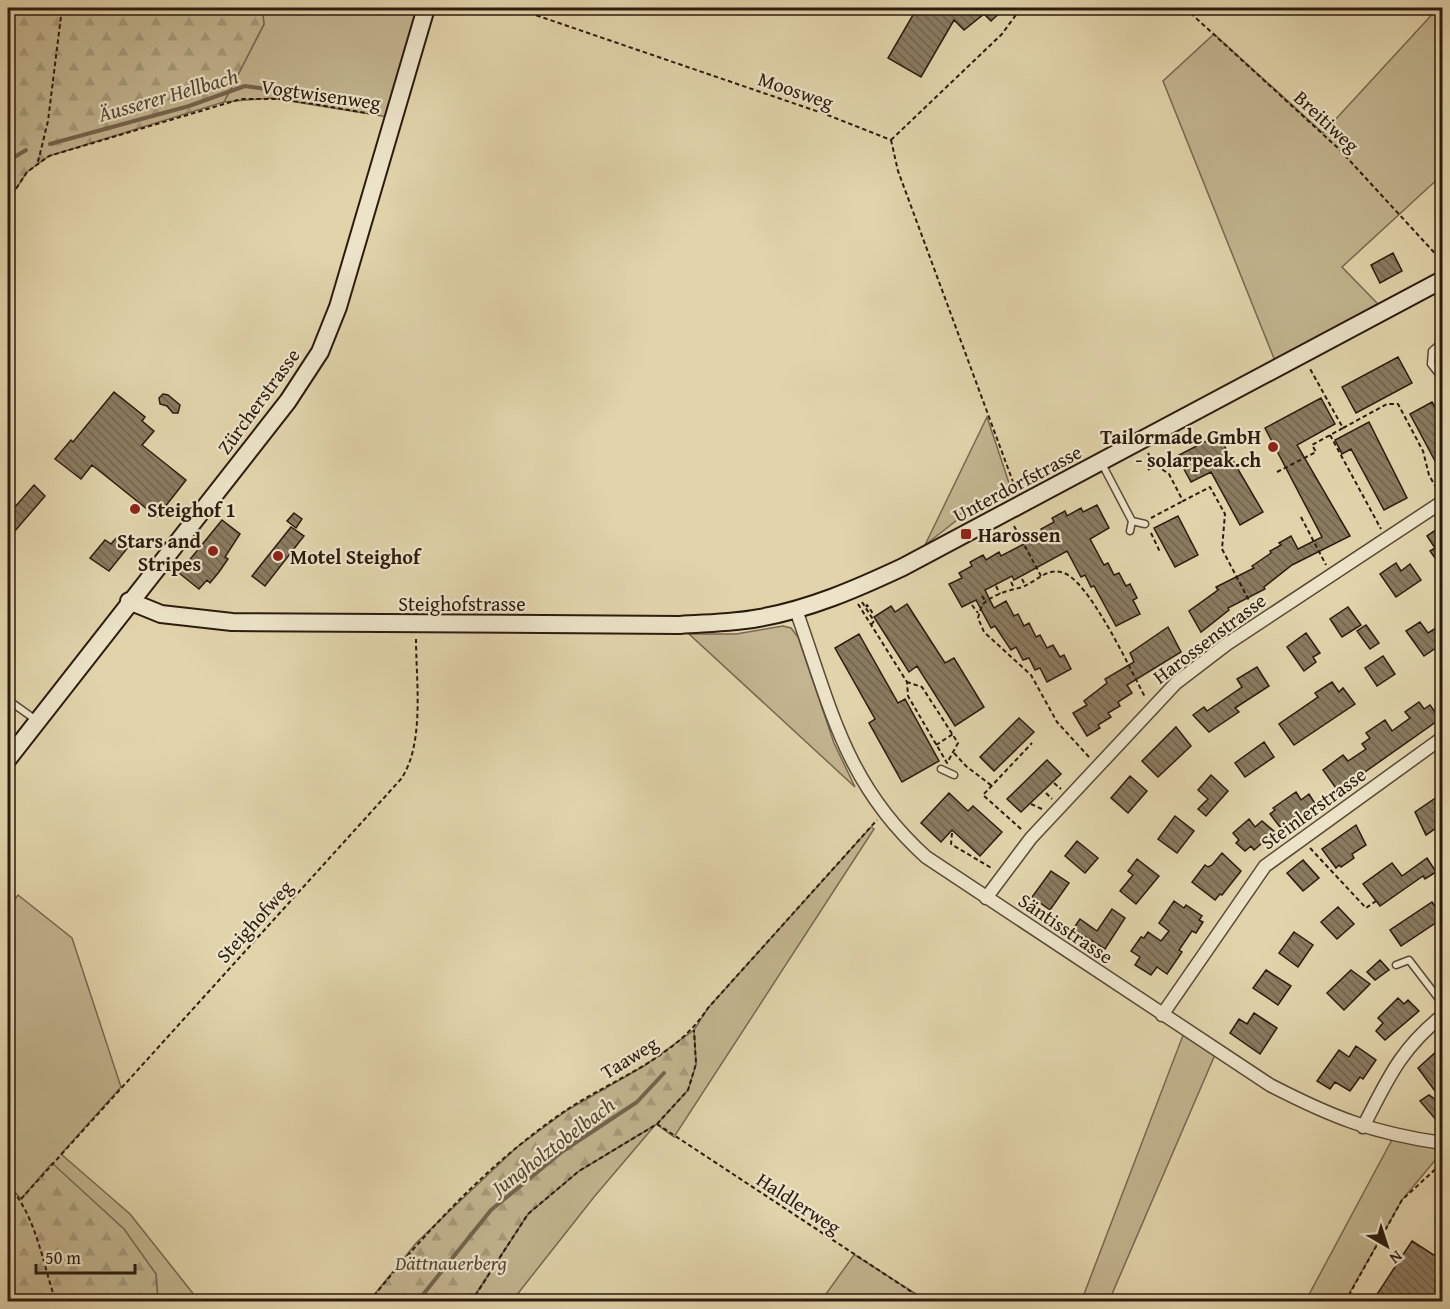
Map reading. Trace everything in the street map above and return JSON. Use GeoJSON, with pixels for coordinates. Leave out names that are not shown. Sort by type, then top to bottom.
{"type":"FeatureCollection","features":[{"type":"Feature","properties":{"kind":"street","name":"Zürcherstrasse"},"geometry":{"type":"LineString","coordinates":[[8,759],[129,601],[288,401],[320,352],[338,307],[426,8]]}},
{"type":"Feature","properties":{"kind":"street","name":"Unterdorfstrasse"},"geometry":{"type":"LineString","coordinates":[[796,610],[833,598],[896,570],[1443,280]]}},
{"type":"Feature","properties":{"kind":"street","name":"Harossenstrasse"},"geometry":{"type":"LineString","coordinates":[[986,898],[1030,838],[1161,697],[1205,660],[1387,539],[1441,498]]}},
{"type":"Feature","properties":{"kind":"street","name":"Steighofstrasse"},"geometry":{"type":"LineString","coordinates":[[129,601],[161,614],[232,622],[680,625],[736,621],[796,610]]}},
{"type":"Feature","properties":{"kind":"street","name":"Säntisstrasse"},"geometry":{"type":"LineString","coordinates":[[796,610],[849,758],[884,814],[926,857],[1270,1085],[1318,1110],[1363,1128],[1394,1136],[1443,1143]]}},
{"type":"Feature","properties":{"kind":"street","name":"Steinlerstrasse"},"geometry":{"type":"LineString","coordinates":[[1162,1015],[1265,866],[1443,738]]}},
{"type":"Feature","properties":{"kind":"street"},"geometry":{"type":"LineString","coordinates":[[1363,1128],[1397,1061],[1421,1033],[1443,1016]]}},
{"type":"Feature","properties":{"kind":"lane"},"geometry":{"type":"LineString","coordinates":[[1443,342],[1432,351],[1431,364],[1443,378]]}},
{"type":"Feature","properties":{"kind":"lane"},"geometry":{"type":"LineString","coordinates":[[1101,462],[1132,520],[1130,531]]}},
{"type":"Feature","properties":{"kind":"lane"},"geometry":{"type":"LineString","coordinates":[[1132,520],[1145,523]]}},
{"type":"Feature","properties":{"kind":"lane"},"geometry":{"type":"LineString","coordinates":[[8,700],[37,720]]}},
{"type":"Feature","properties":{"kind":"lane"},"geometry":{"type":"LineString","coordinates":[[941,769],[954,775]]}},
{"type":"Feature","properties":{"kind":"lane"},"geometry":{"type":"LineString","coordinates":[[1396,965],[1409,960],[1443,1003]]}},
{"type":"Feature","properties":{"kind":"path"},"geometry":{"type":"LineString","coordinates":[[8,17],[17,8]]}},
{"type":"Feature","properties":{"kind":"path"},"geometry":{"type":"LineString","coordinates":[[8,201],[24,175],[38,162],[48,121],[62,8]]}},
{"type":"Feature","properties":{"kind":"path","name":"Moosweg"},"geometry":{"type":"LineString","coordinates":[[515,8],[825,114],[891,140]]}},
{"type":"Feature","properties":{"kind":"path"},"geometry":{"type":"LineString","coordinates":[[1021,8],[1002,34],[891,140],[898,171],[1022,504]]}},
{"type":"Feature","properties":{"kind":"path","name":"Breitiweg"},"geometry":{"type":"LineString","coordinates":[[1185,8],[1340,149],[1443,261]]}},
{"type":"Feature","properties":{"kind":"path","name":"Vogtwisenweg"},"geometry":{"type":"LineString","coordinates":[[38,162],[62,151],[241,99],[282,99],[394,118]]}},
{"type":"Feature","properties":{"kind":"path"},"geometry":{"type":"LineString","coordinates":[[1304,364],[1314,371],[1343,428]]}},
{"type":"Feature","properties":{"kind":"path"},"geometry":{"type":"LineString","coordinates":[[1277,472],[1316,452],[1312,444],[1387,404],[1398,404],[1423,451],[1429,475],[1441,498]]}},
{"type":"Feature","properties":{"kind":"path"},"geometry":{"type":"LineString","coordinates":[[1330,435],[1387,539]]}},
{"type":"Feature","properties":{"kind":"path"},"geometry":{"type":"LineString","coordinates":[[1141,440],[1156,465],[1169,474],[1183,501]]}},
{"type":"Feature","properties":{"kind":"path"},"geometry":{"type":"LineString","coordinates":[[1148,470],[1156,465]]}},
{"type":"Feature","properties":{"kind":"path"},"geometry":{"type":"LineString","coordinates":[[1145,523],[1210,487],[1225,514],[1222,549],[1261,621]]}},
{"type":"Feature","properties":{"kind":"path"},"geometry":{"type":"LineString","coordinates":[[1301,517],[1331,576]]}},
{"type":"Feature","properties":{"kind":"path"},"geometry":{"type":"LineString","coordinates":[[1011,520],[1041,576]]}},
{"type":"Feature","properties":{"kind":"path"},"geometry":{"type":"LineString","coordinates":[[1150,531],[1161,552]]}},
{"type":"Feature","properties":{"kind":"path"},"geometry":{"type":"LineString","coordinates":[[978,613],[985,601],[1000,594],[1056,571],[1065,573],[1088,594],[1147,700]]}},
{"type":"Feature","properties":{"kind":"path"},"geometry":{"type":"LineString","coordinates":[[1022,579],[1026,585]]}},
{"type":"Feature","properties":{"kind":"path"},"geometry":{"type":"LineString","coordinates":[[1011,582],[1014,588]]}},
{"type":"Feature","properties":{"kind":"path"},"geometry":{"type":"LineString","coordinates":[[996,586],[1000,594]]}},
{"type":"Feature","properties":{"kind":"path"},"geometry":{"type":"LineString","coordinates":[[982,596],[985,601]]}},
{"type":"Feature","properties":{"kind":"path"},"geometry":{"type":"LineString","coordinates":[[872,625],[874,621],[860,603],[872,625],[907,682],[908,696],[944,758]]}},
{"type":"Feature","properties":{"kind":"path"},"geometry":{"type":"LineString","coordinates":[[972,605],[978,613],[984,632],[1028,673],[1054,718],[1091,760]]}},
{"type":"Feature","properties":{"kind":"path","name":"Steighofweg"},"geometry":{"type":"LineString","coordinates":[[21,1199],[406,772],[416,740],[416,624]]}},
{"type":"Feature","properties":{"kind":"path"},"geometry":{"type":"LineString","coordinates":[[907,682],[922,687],[958,742],[947,763]]}},
{"type":"Feature","properties":{"kind":"path"},"geometry":{"type":"LineString","coordinates":[[936,745],[953,734]]}},
{"type":"Feature","properties":{"kind":"path"},"geometry":{"type":"LineString","coordinates":[[1030,838],[983,795],[1032,743]]}},
{"type":"Feature","properties":{"kind":"path"},"geometry":{"type":"LineString","coordinates":[[954,753],[966,766],[992,786]]}},
{"type":"Feature","properties":{"kind":"path"},"geometry":{"type":"LineString","coordinates":[[1054,783],[1063,791]]}},
{"type":"Feature","properties":{"kind":"path"},"geometry":{"type":"LineString","coordinates":[[1046,794],[1054,801]]}},
{"type":"Feature","properties":{"kind":"path"},"geometry":{"type":"LineString","coordinates":[[1031,804],[1044,811]]}},
{"type":"Feature","properties":{"kind":"path","name":"Taaweg"},"geometry":{"type":"LineString","coordinates":[[369,1302],[417,1242],[516,1148],[566,1111],[644,1066],[694,1030],[708,1008],[884,814]]}},
{"type":"Feature","properties":{"kind":"path"},"geometry":{"type":"LineString","coordinates":[[952,833],[951,844],[996,870]]}},
{"type":"Feature","properties":{"kind":"path"},"geometry":{"type":"LineString","coordinates":[[1306,844],[1366,908],[1376,901]]}},
{"type":"Feature","properties":{"kind":"path"},"geometry":{"type":"LineString","coordinates":[[471,1302],[528,1214],[579,1171],[657,1124],[688,1090],[696,1064],[694,1030]]}},
{"type":"Feature","properties":{"kind":"path","name":"Haldlerweg"},"geometry":{"type":"LineString","coordinates":[[657,1124],[927,1302]]}},
{"type":"Feature","properties":{"kind":"path"},"geometry":{"type":"LineString","coordinates":[[1345,1302],[1402,1200],[1443,1163]]}},
{"type":"Feature","properties":{"kind":"path"},"geometry":{"type":"LineString","coordinates":[[8,1185],[21,1199],[41,1247],[56,1302]]}},
{"type":"Feature","properties":{"kind":"green space"},"geometry":{"type":"Polygon","coordinates":[[[8,8],[262,8],[264,24],[224,102],[49,156],[27,172],[8,201],[8,8]]]}},
{"type":"Feature","properties":{"kind":"green space"},"geometry":{"type":"Polygon","coordinates":[[[262,8],[426,8],[394,118],[271,98],[224,102],[264,24],[262,8]]]}},
{"type":"Feature","properties":{"kind":"green space"},"geometry":{"type":"Polygon","coordinates":[[[1438,8],[1442,8],[1442,175],[1342,267],[1378,304],[1275,361],[1163,81],[1214,34],[1323,133],[1438,8]]]}},
{"type":"Feature","properties":{"kind":"green space"},"geometry":{"type":"Polygon","coordinates":[[[987,417],[1012,492],[970,513],[969,511],[955,516],[957,520],[925,545],[987,417]]]}},
{"type":"Feature","properties":{"kind":"green space"},"geometry":{"type":"Polygon","coordinates":[[[783,626],[791,628],[798,637],[834,743],[855,787],[689,634],[736,634],[783,626]]]}},
{"type":"Feature","properties":{"kind":"green space"},"geometry":{"type":"Polygon","coordinates":[[[871,827],[874,829],[674,1137],[656,1124],[688,1090],[696,1064],[694,1030],[708,1008],[871,827]]]}},
{"type":"Feature","properties":{"kind":"green space"},"geometry":{"type":"Polygon","coordinates":[[[18,895],[72,938],[121,1087],[61,1154],[130,1214],[199,1301],[158,1301],[156,1274],[52,1164],[21,1199],[8,1185],[8,909],[18,895]]]}},
{"type":"Feature","properties":{"kind":"green space","name":"Dättnauerberg"},"geometry":{"type":"Polygon","coordinates":[[[694,1030],[696,1064],[688,1090],[657,1124],[579,1171],[528,1214],[471,1301],[369,1301],[417,1242],[516,1148],[566,1111],[644,1066],[694,1030]]]}},
{"type":"Feature","properties":{"kind":"green space"},"geometry":{"type":"Polygon","coordinates":[[[1185,1030],[1217,1050],[1109,1301],[1081,1302],[1185,1030]]]}},
{"type":"Feature","properties":{"kind":"green space"},"geometry":{"type":"Polygon","coordinates":[[[655,1125],[594,1197],[512,1301],[471,1302],[528,1214],[579,1171],[655,1125]]]}},
{"type":"Feature","properties":{"kind":"green space"},"geometry":{"type":"Polygon","coordinates":[[[1394,1136],[1442,1143],[1442,1152],[1402,1200],[1345,1301],[1305,1302],[1394,1136]]]}},
{"type":"Feature","properties":{"kind":"green space"},"geometry":{"type":"Polygon","coordinates":[[[52,1163],[124,1229],[156,1274],[158,1301],[8,1301],[8,1185],[21,1199],[52,1163]]]}},
{"type":"Feature","properties":{"kind":"green space"},"geometry":{"type":"Polygon","coordinates":[[[855,1255],[927,1301],[821,1301],[855,1255]]]}},
{"type":"Feature","properties":{"kind":"building"},"geometry":{"type":"Polygon","coordinates":[[[917,8],[1005,8],[991,21],[984,14],[964,30],[954,20],[921,77],[888,58],[917,8]]]}},
{"type":"Feature","properties":{"kind":"building"},"geometry":{"type":"Polygon","coordinates":[[[1393,253],[1402,271],[1380,283],[1371,265],[1393,253]]]}},
{"type":"Feature","properties":{"kind":"building"},"geometry":{"type":"Polygon","coordinates":[[[1398,357],[1412,383],[1356,413],[1342,387],[1398,357]]]}},
{"type":"Feature","properties":{"kind":"building"},"geometry":{"type":"Polygon","coordinates":[[[114,392],[145,417],[142,421],[154,431],[142,445],[186,480],[157,517],[92,465],[81,479],[55,459],[71,440],[73,442],[114,392]]]}},
{"type":"Feature","properties":{"kind":"building"},"geometry":{"type":"Polygon","coordinates":[[[163,394],[168,395],[180,405],[178,413],[173,413],[167,406],[160,404],[159,398],[163,394]]]}},
{"type":"Feature","properties":{"kind":"building"},"geometry":{"type":"Polygon","coordinates":[[[1321,398],[1335,424],[1297,445],[1350,536],[1292,565],[1264,587],[1265,589],[1228,608],[1229,610],[1201,632],[1189,611],[1218,590],[1216,587],[1254,568],[1252,566],[1291,536],[1298,549],[1322,537],[1265,428],[1321,398]]]}},
{"type":"Feature","properties":{"kind":"building"},"geometry":{"type":"Polygon","coordinates":[[[1432,402],[1443,421],[1443,476],[1410,414],[1432,402]]]}},
{"type":"Feature","properties":{"kind":"building"},"geometry":{"type":"Polygon","coordinates":[[[1369,422],[1407,498],[1384,510],[1351,449],[1342,454],[1335,440],[1369,422]]]}},
{"type":"Feature","properties":{"kind":"building"},"geometry":{"type":"Polygon","coordinates":[[[1218,435],[1263,512],[1240,525],[1211,472],[1191,482],[1177,456],[1218,435]]]}},
{"type":"Feature","properties":{"kind":"building"},"geometry":{"type":"Polygon","coordinates":[[[34,485],[45,496],[8,539],[8,515],[34,485]]]}},
{"type":"Feature","properties":{"kind":"building"},"geometry":{"type":"Polygon","coordinates":[[[1097,505],[1109,528],[1090,539],[1104,565],[1108,563],[1114,575],[1119,573],[1126,586],[1130,584],[1137,598],[1133,600],[1140,614],[1116,626],[1094,586],[1091,587],[1085,575],[1081,577],[1067,551],[1014,580],[1012,576],[985,590],[994,608],[1006,601],[1014,616],[1018,614],[1024,626],[1029,623],[1036,637],[1040,635],[1047,648],[1053,645],[1060,657],[1064,655],[1071,669],[1047,682],[1040,668],[1035,670],[1029,658],[1023,660],[1016,647],[1011,650],[995,626],[991,628],[976,600],[962,607],[949,584],[962,578],[959,573],[972,566],[970,562],[983,555],[986,560],[999,552],[1001,556],[1043,534],[1041,529],[1054,522],[1052,518],[1065,511],[1067,516],[1081,508],[1083,512],[1097,505]]]}},
{"type":"Feature","properties":{"kind":"building"},"geometry":{"type":"Polygon","coordinates":[[[294,513],[302,519],[296,528],[287,521],[294,513]]]}},
{"type":"Feature","properties":{"kind":"building"},"geometry":{"type":"Polygon","coordinates":[[[1178,516],[1198,555],[1175,567],[1154,528],[1178,516]]]}},
{"type":"Feature","properties":{"kind":"building","name":"Stars and Stripes"},"geometry":{"type":"Polygon","coordinates":[[[222,520],[240,534],[225,557],[228,559],[219,572],[210,583],[207,580],[199,589],[179,573],[222,520]]]}},
{"type":"Feature","properties":{"kind":"building"},"geometry":{"type":"Polygon","coordinates":[[[1443,525],[1443,569],[1430,551],[1435,548],[1427,536],[1443,525]]]}},
{"type":"Feature","properties":{"kind":"building","name":"Motel Steighof"},"geometry":{"type":"Polygon","coordinates":[[[291,527],[304,536],[265,586],[252,576],[291,527]]]}},
{"type":"Feature","properties":{"kind":"building"},"geometry":{"type":"Polygon","coordinates":[[[118,536],[130,545],[109,571],[90,558],[105,540],[111,544],[118,536]]]}},
{"type":"Feature","properties":{"kind":"building"},"geometry":{"type":"Polygon","coordinates":[[[1396,563],[1401,571],[1410,564],[1421,580],[1396,597],[1380,574],[1396,563]]]}},
{"type":"Feature","properties":{"kind":"building"},"geometry":{"type":"Polygon","coordinates":[[[907,604],[945,663],[954,658],[984,707],[955,726],[917,666],[909,672],[874,617],[891,606],[895,612],[907,604]]]}},
{"type":"Feature","properties":{"kind":"building"},"geometry":{"type":"Polygon","coordinates":[[[1348,607],[1361,625],[1342,637],[1330,619],[1348,607]]]}},
{"type":"Feature","properties":{"kind":"building"},"geometry":{"type":"Polygon","coordinates":[[[1420,622],[1428,633],[1436,628],[1443,638],[1443,643],[1424,656],[1406,631],[1420,622]]]}},
{"type":"Feature","properties":{"kind":"building"},"geometry":{"type":"Polygon","coordinates":[[[1366,625],[1379,643],[1370,649],[1357,631],[1366,625]]]}},
{"type":"Feature","properties":{"kind":"building"},"geometry":{"type":"Polygon","coordinates":[[[1168,627],[1181,652],[1127,685],[1132,693],[1118,702],[1120,706],[1108,713],[1111,717],[1098,725],[1100,728],[1087,736],[1073,713],[1087,705],[1084,701],[1107,683],[1105,679],[1134,662],[1130,653],[1168,627]]]}},
{"type":"Feature","properties":{"kind":"building"},"geometry":{"type":"Polygon","coordinates":[[[1306,633],[1320,653],[1313,657],[1316,662],[1304,671],[1287,647],[1306,633]]]}},
{"type":"Feature","properties":{"kind":"building"},"geometry":{"type":"Polygon","coordinates":[[[859,634],[898,703],[905,699],[939,761],[902,782],[869,723],[875,719],[835,648],[859,634]]]}},
{"type":"Feature","properties":{"kind":"building"},"geometry":{"type":"Polygon","coordinates":[[[1383,656],[1395,674],[1377,686],[1365,668],[1383,656]]]}},
{"type":"Feature","properties":{"kind":"building"},"geometry":{"type":"Polygon","coordinates":[[[1257,667],[1269,686],[1235,708],[1239,712],[1209,732],[1193,715],[1204,707],[1207,711],[1242,687],[1237,679],[1257,667]]]}},
{"type":"Feature","properties":{"kind":"building"},"geometry":{"type":"Polygon","coordinates":[[[1332,682],[1339,692],[1343,688],[1355,704],[1294,745],[1279,724],[1318,697],[1315,693],[1332,682]]]}},
{"type":"Feature","properties":{"kind":"building"},"geometry":{"type":"Polygon","coordinates":[[[1419,702],[1424,709],[1430,705],[1440,719],[1338,791],[1323,770],[1343,755],[1348,761],[1366,749],[1362,744],[1370,738],[1366,733],[1385,720],[1392,731],[1410,718],[1405,712],[1419,702]]]}},
{"type":"Feature","properties":{"kind":"building"},"geometry":{"type":"Polygon","coordinates":[[[1019,718],[1034,732],[994,771],[980,757],[1019,718]]]}},
{"type":"Feature","properties":{"kind":"building"},"geometry":{"type":"Polygon","coordinates":[[[1176,727],[1191,746],[1158,777],[1142,761],[1176,727]]]}},
{"type":"Feature","properties":{"kind":"building"},"geometry":{"type":"Polygon","coordinates":[[[1264,742],[1274,757],[1245,777],[1235,763],[1264,742]]]}},
{"type":"Feature","properties":{"kind":"building"},"geometry":{"type":"Polygon","coordinates":[[[1047,760],[1061,774],[1021,812],[1007,799],[1047,760]]]}},
{"type":"Feature","properties":{"kind":"building"},"geometry":{"type":"Polygon","coordinates":[[[1211,775],[1228,791],[1206,816],[1198,809],[1208,799],[1198,790],[1211,775]]]}},
{"type":"Feature","properties":{"kind":"building"},"geometry":{"type":"Polygon","coordinates":[[[1130,776],[1147,791],[1128,813],[1111,798],[1130,776]]]}},
{"type":"Feature","properties":{"kind":"building"},"geometry":{"type":"Polygon","coordinates":[[[1296,792],[1301,800],[1309,794],[1316,805],[1286,826],[1284,824],[1280,827],[1270,814],[1275,810],[1273,808],[1296,792]]]}},
{"type":"Feature","properties":{"kind":"building"},"geometry":{"type":"Polygon","coordinates":[[[949,793],[968,811],[973,806],[1002,832],[980,856],[952,830],[941,842],[921,823],[949,793]]]}},
{"type":"Feature","properties":{"kind":"building"},"geometry":{"type":"Polygon","coordinates":[[[1437,797],[1443,804],[1443,823],[1426,835],[1415,812],[1437,797]]]}},
{"type":"Feature","properties":{"kind":"building"},"geometry":{"type":"Polygon","coordinates":[[[1175,816],[1194,831],[1177,853],[1158,839],[1175,816]]]}},
{"type":"Feature","properties":{"kind":"building"},"geometry":{"type":"Polygon","coordinates":[[[1249,819],[1255,827],[1262,821],[1275,832],[1254,850],[1251,846],[1245,851],[1236,843],[1239,840],[1233,833],[1249,819]]]}},
{"type":"Feature","properties":{"kind":"building"},"geometry":{"type":"Polygon","coordinates":[[[1356,825],[1366,845],[1352,854],[1354,858],[1336,868],[1322,849],[1356,825]]]}},
{"type":"Feature","properties":{"kind":"building"},"geometry":{"type":"Polygon","coordinates":[[[1077,841],[1098,858],[1085,873],[1065,856],[1077,841]]]}},
{"type":"Feature","properties":{"kind":"building"},"geometry":{"type":"Polygon","coordinates":[[[1222,853],[1241,871],[1222,895],[1220,894],[1215,900],[1192,882],[1205,865],[1208,867],[1212,865],[1222,853]]]}},
{"type":"Feature","properties":{"kind":"building"},"geometry":{"type":"Polygon","coordinates":[[[1427,858],[1436,872],[1425,879],[1423,876],[1380,906],[1363,884],[1392,863],[1402,876],[1427,858]]]}},
{"type":"Feature","properties":{"kind":"building"},"geometry":{"type":"Polygon","coordinates":[[[1137,859],[1159,876],[1136,904],[1120,891],[1133,875],[1128,871],[1137,859]]]}},
{"type":"Feature","properties":{"kind":"building"},"geometry":{"type":"Polygon","coordinates":[[[1303,860],[1319,878],[1303,891],[1287,873],[1303,860]]]}},
{"type":"Feature","properties":{"kind":"building"},"geometry":{"type":"Polygon","coordinates":[[[1051,871],[1069,883],[1050,910],[1032,897],[1051,871]]]}},
{"type":"Feature","properties":{"kind":"building"},"geometry":{"type":"Polygon","coordinates":[[[1174,901],[1184,908],[1186,905],[1202,916],[1199,920],[1203,922],[1196,933],[1192,931],[1179,950],[1182,952],[1167,974],[1157,967],[1151,975],[1135,965],[1140,957],[1131,951],[1141,937],[1144,938],[1148,932],[1161,941],[1169,931],[1159,923],[1174,901]]]}},
{"type":"Feature","properties":{"kind":"building"},"geometry":{"type":"Polygon","coordinates":[[[1432,902],[1443,918],[1401,946],[1390,930],[1432,902]]]}},
{"type":"Feature","properties":{"kind":"building"},"geometry":{"type":"Polygon","coordinates":[[[1338,907],[1354,924],[1337,939],[1321,922],[1338,907]]]}},
{"type":"Feature","properties":{"kind":"building"},"geometry":{"type":"Polygon","coordinates":[[[1112,909],[1125,918],[1105,949],[1073,929],[1080,919],[1097,931],[1112,909]]]}},
{"type":"Feature","properties":{"kind":"building"},"geometry":{"type":"Polygon","coordinates":[[[1294,932],[1313,945],[1298,967],[1279,953],[1294,932]]]}},
{"type":"Feature","properties":{"kind":"building"},"geometry":{"type":"Polygon","coordinates":[[[1380,960],[1389,970],[1375,980],[1367,972],[1380,960]]]}},
{"type":"Feature","properties":{"kind":"building"},"geometry":{"type":"Polygon","coordinates":[[[1266,970],[1291,986],[1278,1005],[1253,988],[1266,970]]]}},
{"type":"Feature","properties":{"kind":"building"},"geometry":{"type":"Polygon","coordinates":[[[1351,970],[1370,984],[1344,1010],[1327,993],[1351,970]]]}},
{"type":"Feature","properties":{"kind":"building"},"geometry":{"type":"Polygon","coordinates":[[[1398,998],[1404,1004],[1408,1000],[1419,1011],[1385,1040],[1376,1031],[1383,1023],[1378,1018],[1398,998]]]}},
{"type":"Feature","properties":{"kind":"building"},"geometry":{"type":"Polygon","coordinates":[[[1254,1013],[1277,1028],[1260,1054],[1230,1033],[1239,1019],[1247,1024],[1254,1013]]]}},
{"type":"Feature","properties":{"kind":"building"},"geometry":{"type":"Polygon","coordinates":[[[1356,1046],[1376,1060],[1363,1079],[1360,1077],[1350,1091],[1335,1082],[1330,1089],[1317,1081],[1339,1050],[1349,1057],[1356,1046]]]}},
{"type":"Feature","properties":{"kind":"building"},"geometry":{"type":"Polygon","coordinates":[[[1438,1050],[1443,1058],[1443,1128],[1420,1101],[1429,1095],[1435,1099],[1438,1095],[1418,1068],[1438,1050]]]}},
{"type":"Feature","properties":{"kind":"building"},"geometry":{"type":"Polygon","coordinates":[[[1412,1241],[1443,1261],[1443,1302],[1372,1302],[1412,1241]]]}},
{"type":"Feature","properties":{"kind":"waterway","name":"Äusserer Hellbach"},"geometry":{"type":"LineString","coordinates":[[50,144],[189,106],[245,86],[366,104]]}},
{"type":"Feature","properties":{"kind":"waterway","name":"Äusserer Hellbach"},"geometry":{"type":"LineString","coordinates":[[8,161],[26,150]]}},
{"type":"Feature","properties":{"kind":"waterway","name":"Jungholztobelbach"},"geometry":{"type":"LineString","coordinates":[[417,1302],[491,1210],[563,1151],[637,1102],[664,1073]]}},
{"type":"Feature","properties":{"kind":"place","name":"Tailormade GmbH - solarpeak.ch"},"geometry":{"type":"Point","coordinates":[1273,447]}},
{"type":"Feature","properties":{"kind":"place","name":"Steighof 1"},"geometry":{"type":"Point","coordinates":[135,509]}},
{"type":"Feature","properties":{"kind":"place","name":"Harossen"},"geometry":{"type":"Point","coordinates":[966,534]}},
{"type":"Feature","properties":{"kind":"place","name":"Stars and Stripes"},"geometry":{"type":"Point","coordinates":[213,551]}},
{"type":"Feature","properties":{"kind":"place","name":"Motel Steighof"},"geometry":{"type":"Point","coordinates":[278,556]}}]}
